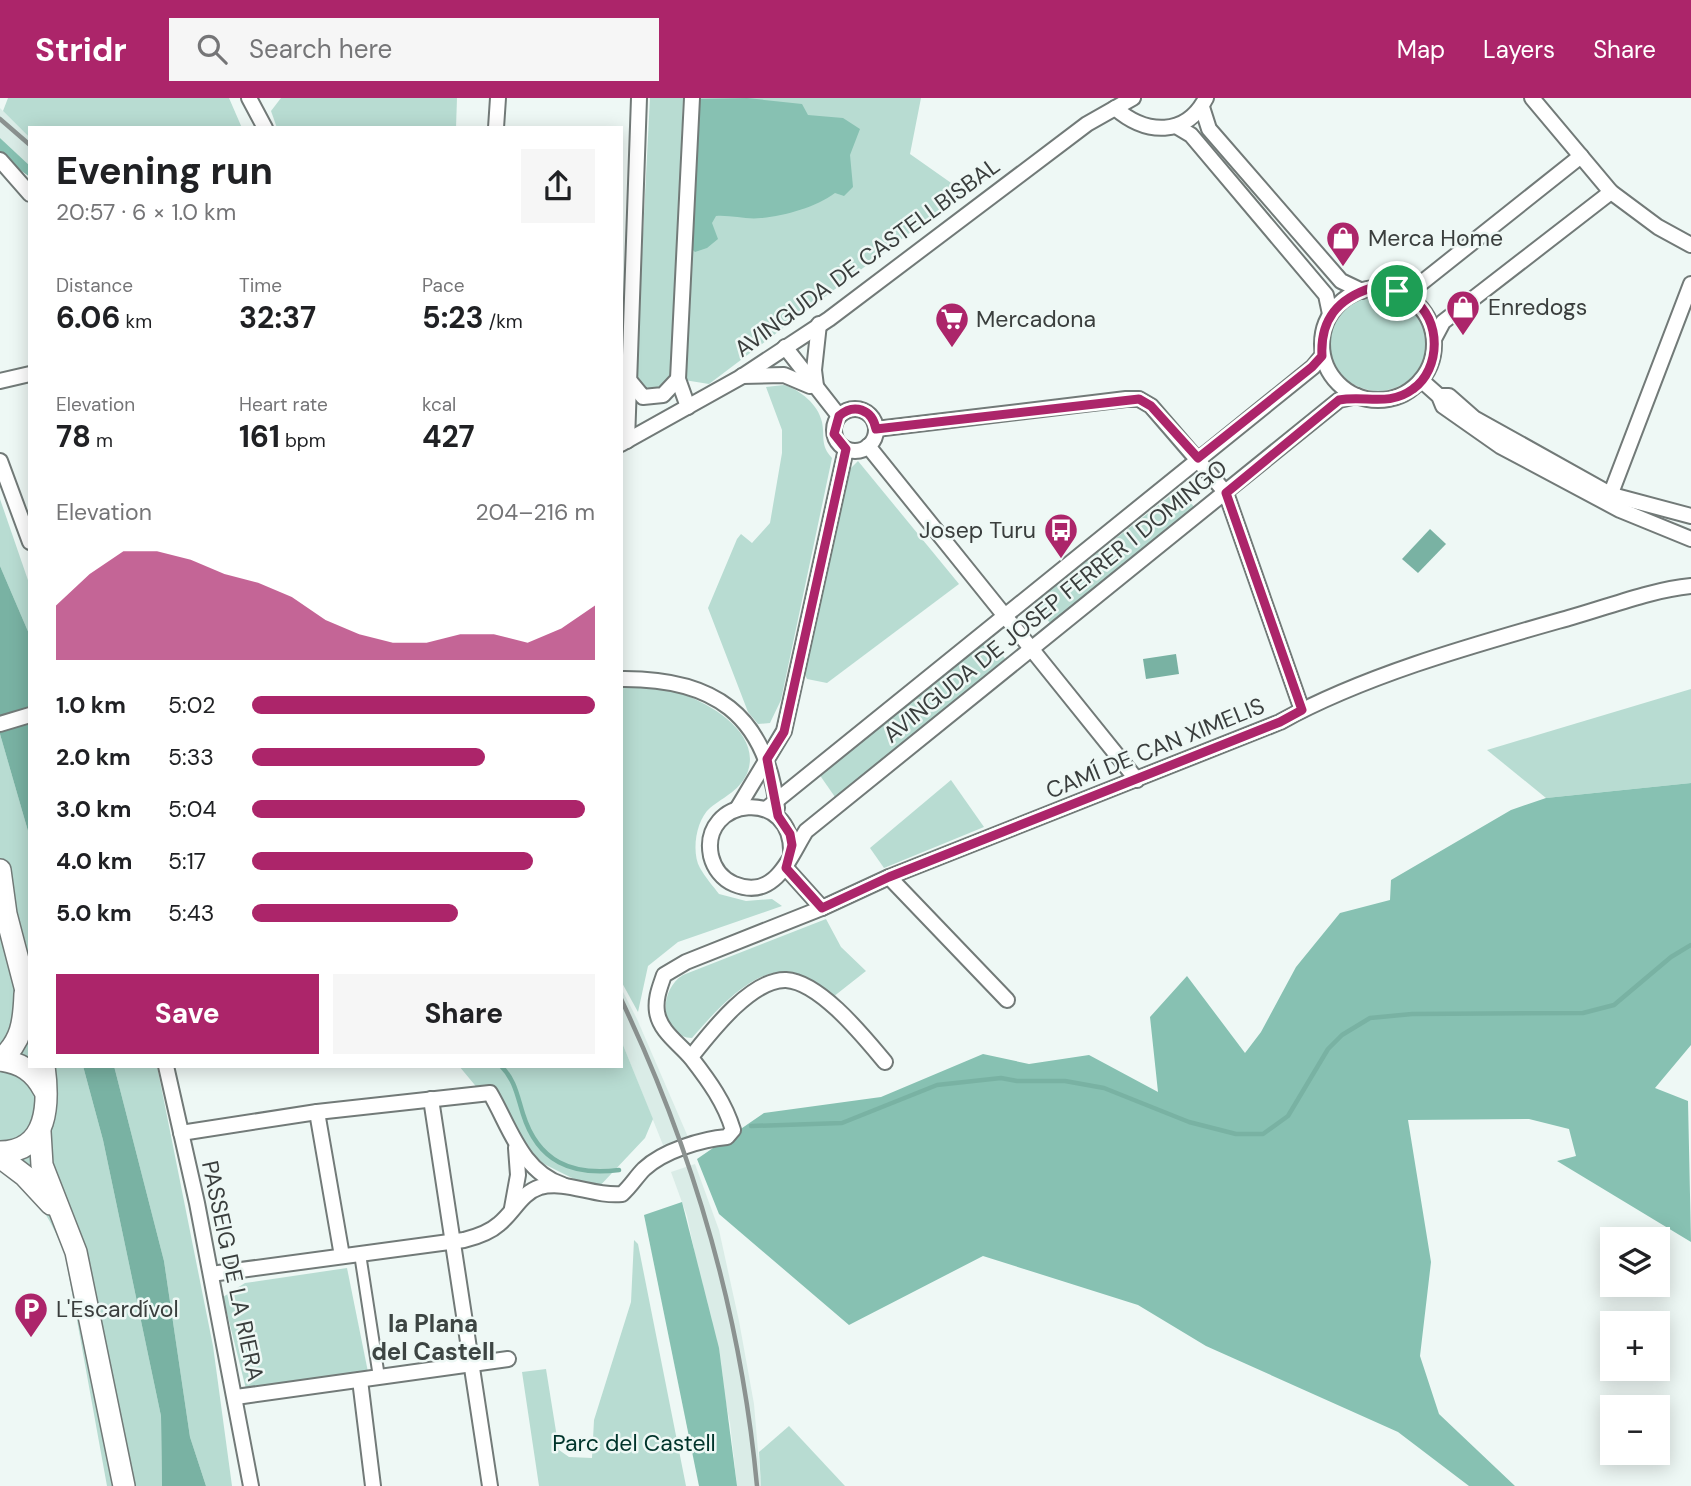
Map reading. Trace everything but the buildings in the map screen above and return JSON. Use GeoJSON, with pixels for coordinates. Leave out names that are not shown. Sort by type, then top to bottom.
{"type":"FeatureCollection","features":[{"type":"Feature","properties":{"kind":"main road"},"geometry":{"type":"LineString","coordinates":[[0,870],[3,907],[27,1000],[22,1029],[9,1051],[0,1060]]}},
{"type":"Feature","properties":{"kind":"main road"},"geometry":{"type":"LineString","coordinates":[[0,1060],[16,1062],[28,1069],[44,1090]]}},
{"type":"Feature","properties":{"kind":"main road"},"geometry":{"type":"LineString","coordinates":[[44,1068],[47,1113],[40,1132],[42,1165],[65,1219],[85,1292],[123,1484]]}},
{"type":"Feature","properties":{"kind":"main road"},"geometry":{"type":"LineString","coordinates":[[0,1155],[19,1149],[40,1132]]}},
{"type":"Feature","properties":{"kind":"main road"},"geometry":{"type":"LineString","coordinates":[[0,1155],[25,1176],[65,1219]]}},
{"type":"Feature","properties":{"kind":"street"},"geometry":{"type":"LineString","coordinates":[[496,126],[498,98]]}},
{"type":"Feature","properties":{"kind":"street"},"geometry":{"type":"LineString","coordinates":[[624,443],[629,380],[639,98]]}},
{"type":"Feature","properties":{"kind":"street"},"geometry":{"type":"LineString","coordinates":[[688,407],[678,379],[692,98]]}},
{"type":"Feature","properties":{"kind":"street","name":"AVINGUDA DE CASTELLBISBAL"},"geometry":{"type":"LineString","coordinates":[[624,443],[741,376],[819,324],[1087,124],[1133,98]]}},
{"type":"Feature","properties":{"kind":"street"},"geometry":{"type":"LineString","coordinates":[[1532,98],[1611,192],[1658,227],[1691,245]]}},
{"type":"Feature","properties":{"kind":"street"},"geometry":{"type":"LineString","coordinates":[[250,99],[264,126]]}},
{"type":"Feature","properties":{"kind":"street"},"geometry":{"type":"LineString","coordinates":[[1115,108],[1130,121],[1150,127],[1176,126],[1189,123],[1204,103]]}},
{"type":"Feature","properties":{"kind":"street"},"geometry":{"type":"LineString","coordinates":[[1204,103],[1209,129],[1340,281],[1362,291]]}},
{"type":"Feature","properties":{"kind":"street"},"geometry":{"type":"LineString","coordinates":[[1176,126],[1191,135],[1326,295],[1330,314]]}},
{"type":"Feature","properties":{"kind":"street"},"geometry":{"type":"LineString","coordinates":[[1397,291],[1415,300],[1424,310],[1433,328],[1434,355],[1421,380],[1413,389],[1396,398],[1376,401],[1347,392],[1328,373],[1321,343],[1330,314],[1343,300],[1371,288],[1397,291],[1415,288],[1581,156]]}},
{"type":"Feature","properties":{"kind":"street"},"geometry":{"type":"LineString","coordinates":[[0,160],[28,192]]}},
{"type":"Feature","properties":{"kind":"street"},"geometry":{"type":"LineString","coordinates":[[1434,339],[1443,322],[1598,199],[1611,192]]}},
{"type":"Feature","properties":{"kind":"street"},"geometry":{"type":"LineString","coordinates":[[1609,499],[1691,284]]}},
{"type":"Feature","properties":{"kind":"street"},"geometry":{"type":"LineString","coordinates":[[817,391],[814,370],[819,324]]}},
{"type":"Feature","properties":{"kind":"street"},"geometry":{"type":"LineString","coordinates":[[785,347],[839,416]]}},
{"type":"Feature","properties":{"kind":"street","name":"AVINGUDA DE JOSEP FERRER I DOMINGO"},"geometry":{"type":"LineString","coordinates":[[773,809],[1005,616],[1312,367],[1322,356]]}},
{"type":"Feature","properties":{"kind":"street"},"geometry":{"type":"LineString","coordinates":[[0,381],[28,374]]}},
{"type":"Feature","properties":{"kind":"street"},"geometry":{"type":"LineString","coordinates":[[741,376],[784,375],[817,391]]}},
{"type":"Feature","properties":{"kind":"street"},"geometry":{"type":"LineString","coordinates":[[629,380],[643,397],[663,396],[678,379]]}},
{"type":"Feature","properties":{"kind":"street"},"geometry":{"type":"LineString","coordinates":[[1421,380],[1439,396],[1443,406],[1500,446],[1691,539]]}},
{"type":"Feature","properties":{"kind":"street","name":"AVINGUDA DE JOSEP FERRER I DOMINGO"},"geometry":{"type":"LineString","coordinates":[[789,862],[806,831],[1339,400],[1357,396]]}},
{"type":"Feature","properties":{"kind":"street"},"geometry":{"type":"LineString","coordinates":[[876,429],[1139,399],[1151,406],[1226,493],[1302,710]]}},
{"type":"Feature","properties":{"kind":"street"},"geometry":{"type":"LineString","coordinates":[[849,409],[862,410],[872,417],[876,429],[868,446],[858,450],[846,449],[834,434],[839,416],[849,409]]}},
{"type":"Feature","properties":{"kind":"street"},"geometry":{"type":"LineString","coordinates":[[868,446],[1137,780]]}},
{"type":"Feature","properties":{"kind":"street"},"geometry":{"type":"LineString","coordinates":[[789,862],[767,885],[741,887],[719,873],[713,862],[711,836],[717,825],[737,809],[784,732],[846,449]]}},
{"type":"Feature","properties":{"kind":"street"},"geometry":{"type":"LineString","coordinates":[[0,461],[28,537]]}},
{"type":"Feature","properties":{"kind":"street"},"geometry":{"type":"LineString","coordinates":[[1609,499],[1691,516]]}},
{"type":"Feature","properties":{"kind":"street"},"geometry":{"type":"LineString","coordinates":[[1684,587],[1691,576]]}},
{"type":"Feature","properties":{"kind":"street","name":"CAMÍ DE CAN XIMELIS"},"geometry":{"type":"LineString","coordinates":[[569,1187],[603,1196],[622,1194],[645,1168],[696,1145],[727,1137],[733,1129],[725,1106],[691,1058],[663,1029],[657,1013],[657,995],[664,975],[686,962],[822,908],[889,877],[1280,722],[1302,710],[1461,650],[1684,587]]}},
{"type":"Feature","properties":{"kind":"street"},"geometry":{"type":"LineString","coordinates":[[623,678],[643,678],[708,694],[733,710],[755,735],[767,759],[773,809],[790,834],[789,862],[822,908]]}},
{"type":"Feature","properties":{"kind":"street"},"geometry":{"type":"LineString","coordinates":[[0,724],[28,716]]}},
{"type":"Feature","properties":{"kind":"street"},"geometry":{"type":"LineString","coordinates":[[755,735],[770,739],[784,732]]}},
{"type":"Feature","properties":{"kind":"street"},"geometry":{"type":"LineString","coordinates":[[737,809],[773,809]]}},
{"type":"Feature","properties":{"kind":"street"},"geometry":{"type":"LineString","coordinates":[[889,877],[1007,1000]]}},
{"type":"Feature","properties":{"kind":"street"},"geometry":{"type":"LineString","coordinates":[[691,1058],[715,1027],[744,1000],[768,985],[786,981],[806,987],[846,1017],[885,1062]]}},
{"type":"Feature","properties":{"kind":"street","name":"PASSEIG DE LA RIERA"},"geometry":{"type":"LineString","coordinates":[[166,1068],[236,1396],[251,1486]]}},
{"type":"Feature","properties":{"kind":"street"},"geometry":{"type":"LineString","coordinates":[[181,1133],[317,1112],[490,1093],[514,1140],[538,1171],[554,1182],[569,1187]]}},
{"type":"Feature","properties":{"kind":"street"},"geometry":{"type":"LineString","coordinates":[[431,1100],[490,1486]]}},
{"type":"Feature","properties":{"kind":"street"},"geometry":{"type":"LineString","coordinates":[[317,1112],[342,1256]]}},
{"type":"Feature","properties":{"kind":"street"},"geometry":{"type":"LineString","coordinates":[[512,1213],[518,1175],[514,1140]]}},
{"type":"Feature","properties":{"kind":"street"},"geometry":{"type":"LineString","coordinates":[[211,1274],[453,1242],[481,1235],[497,1226],[530,1191],[541,1187],[569,1187]]}},
{"type":"Feature","properties":{"kind":"street"},"geometry":{"type":"LineString","coordinates":[[360,1254],[379,1377]]}},
{"type":"Feature","properties":{"kind":"street"},"geometry":{"type":"LineString","coordinates":[[236,1396],[508,1359]]}},
{"type":"Feature","properties":{"kind":"street"},"geometry":{"type":"LineString","coordinates":[[360,1380],[373,1486]]}},
{"type":"Feature","properties":{"kind":"shaded area"},"geometry":{"type":"Polygon","coordinates":[[[747,98],[802,104],[808,115],[843,118],[860,129],[850,155],[853,187],[844,196],[835,193],[810,207],[780,215],[756,218],[716,216],[712,223],[718,239],[707,248],[695,252],[688,245],[699,99],[747,98]]]}},
{"type":"Feature","properties":{"kind":"shaded area"},"geometry":{"type":"Polygon","coordinates":[[[0,108],[28,136],[28,164],[0,138],[0,108]]]}},
{"type":"Feature","properties":{"kind":"shaded area"},"geometry":{"type":"Polygon","coordinates":[[[0,138],[28,164],[28,176],[0,156],[0,138]]]}},
{"type":"Feature","properties":{"kind":"shaded area"},"geometry":{"type":"Polygon","coordinates":[[[1430,529],[1446,544],[1418,573],[1402,559],[1430,529]]]}},
{"type":"Feature","properties":{"kind":"shaded area"},"geometry":{"type":"Polygon","coordinates":[[[0,566],[28,631],[28,831],[0,734],[0,566]]]}},
{"type":"Feature","properties":{"kind":"shaded area"},"geometry":{"type":"Polygon","coordinates":[[[1176,654],[1179,674],[1146,679],[1143,659],[1176,654]]]}},
{"type":"Feature","properties":{"kind":"shaded area"},"geometry":{"type":"Polygon","coordinates":[[[1691,783],[1691,1045],[1655,1088],[1688,1101],[1691,1242],[1557,1161],[1576,1156],[1569,1129],[1529,1119],[1408,1120],[1431,1262],[1420,1356],[1439,1414],[1515,1486],[1469,1486],[1398,1432],[1206,1346],[1138,1305],[983,1256],[849,1325],[719,1214],[697,1159],[764,1113],[881,1097],[983,1054],[1029,1064],[1089,1055],[1158,1092],[1150,1017],[1187,976],[1245,1053],[1261,1032],[1296,967],[1340,913],[1390,900],[1391,880],[1511,810],[1546,798],[1691,783]]]}},
{"type":"Feature","properties":{"kind":"shaded area"},"geometry":{"type":"Polygon","coordinates":[[[623,992],[688,1137],[663,1145],[623,1045],[623,992]]]}},
{"type":"Feature","properties":{"kind":"shaded area"},"geometry":{"type":"Polygon","coordinates":[[[84,1068],[115,1068],[164,1261],[190,1437],[206,1486],[162,1486],[161,1416],[103,1140],[84,1068]]]}},
{"type":"Feature","properties":{"kind":"shaded area"},"geometry":{"type":"Polygon","coordinates":[[[695,1164],[719,1230],[739,1321],[754,1404],[761,1486],[737,1486],[730,1423],[687,1216],[671,1172],[695,1164]]]}},
{"type":"Feature","properties":{"kind":"shaded area"},"geometry":{"type":"Polygon","coordinates":[[[682,1202],[719,1348],[737,1486],[699,1486],[644,1215],[682,1202]]]}},
{"type":"Feature","properties":{"kind":"green space"},"geometry":{"type":"Polygon","coordinates":[[[8,98],[229,98],[241,126],[28,126],[28,136],[3,111],[8,98]]]}},
{"type":"Feature","properties":{"kind":"green space"},"geometry":{"type":"Polygon","coordinates":[[[281,98],[457,98],[456,126],[276,126],[271,111],[281,98]]]}},
{"type":"Feature","properties":{"kind":"green space"},"geometry":{"type":"Polygon","coordinates":[[[650,98],[683,98],[673,358],[670,382],[662,390],[644,386],[636,370],[650,98]]]}},
{"type":"Feature","properties":{"kind":"green space"},"geometry":{"type":"Polygon","coordinates":[[[692,98],[921,98],[910,154],[964,192],[709,384],[678,379],[692,98]]]}},
{"type":"Feature","properties":{"kind":"green space"},"geometry":{"type":"Polygon","coordinates":[[[1378,295],[1396,299],[1412,309],[1422,325],[1426,343],[1422,361],[1412,377],[1396,387],[1378,391],[1360,387],[1344,377],[1334,361],[1330,343],[1334,325],[1344,309],[1360,299],[1378,295]]]}},
{"type":"Feature","properties":{"kind":"green space"},"geometry":{"type":"Polygon","coordinates":[[[784,385],[802,394],[817,409],[822,422],[824,445],[832,458],[781,700],[770,723],[758,724],[748,712],[708,608],[737,539],[741,534],[752,543],[770,523],[782,453],[782,430],[766,387],[784,385]]]}},
{"type":"Feature","properties":{"kind":"green space"},"geometry":{"type":"Polygon","coordinates":[[[858,461],[959,584],[827,683],[807,679],[804,673],[846,473],[858,461]]]}},
{"type":"Feature","properties":{"kind":"green space"},"geometry":{"type":"Polygon","coordinates":[[[1179,489],[1195,508],[1050,623],[1034,602],[1179,489]]]}},
{"type":"Feature","properties":{"kind":"green space"},"geometry":{"type":"Polygon","coordinates":[[[0,499],[28,580],[28,631],[0,566],[0,499]]]}},
{"type":"Feature","properties":{"kind":"green space"},"geometry":{"type":"Polygon","coordinates":[[[990,638],[1006,660],[835,797],[819,774],[990,638]]]}},
{"type":"Feature","properties":{"kind":"green space"},"geometry":{"type":"Polygon","coordinates":[[[623,687],[662,689],[685,695],[721,714],[741,734],[750,758],[748,771],[737,788],[710,808],[701,820],[696,836],[697,861],[719,894],[746,901],[772,899],[782,906],[678,942],[648,966],[638,1012],[623,985],[623,687]]]}},
{"type":"Feature","properties":{"kind":"green space"},"geometry":{"type":"Polygon","coordinates":[[[1691,689],[1691,783],[1546,798],[1487,750],[1691,689]]]}},
{"type":"Feature","properties":{"kind":"green space"},"geometry":{"type":"Polygon","coordinates":[[[0,734],[28,831],[28,1068],[84,1068],[103,1140],[161,1416],[162,1486],[107,1486],[65,1254],[40,1206],[0,1169],[0,734]]]}},
{"type":"Feature","properties":{"kind":"green space"},"geometry":{"type":"Polygon","coordinates":[[[951,780],[984,827],[884,868],[870,848],[951,780]]]}},
{"type":"Feature","properties":{"kind":"green space"},"geometry":{"type":"Polygon","coordinates":[[[826,919],[841,947],[866,971],[833,997],[795,974],[781,972],[766,975],[724,1003],[692,1038],[681,1036],[673,1030],[668,1022],[666,1001],[669,991],[683,975],[826,919]]]}},
{"type":"Feature","properties":{"kind":"green space"},"geometry":{"type":"Polygon","coordinates":[[[623,1045],[653,1119],[645,1138],[596,1190],[538,1161],[461,1068],[623,1068],[623,1045]]]}},
{"type":"Feature","properties":{"kind":"green space"},"geometry":{"type":"Polygon","coordinates":[[[115,1068],[157,1068],[213,1346],[232,1486],[206,1486],[190,1437],[164,1261],[115,1068]]]}},
{"type":"Feature","properties":{"kind":"green space","name":"Parc del Castell"},"geometry":{"type":"Polygon","coordinates":[[[634,1240],[638,1244],[686,1486],[539,1486],[522,1372],[546,1369],[559,1450],[569,1457],[592,1458],[594,1420],[631,1302],[634,1240]]]}},
{"type":"Feature","properties":{"kind":"green space"},"geometry":{"type":"Polygon","coordinates":[[[347,1268],[368,1372],[246,1389],[223,1297],[245,1283],[347,1268]]]}},
{"type":"Feature","properties":{"kind":"green space"},"geometry":{"type":"Polygon","coordinates":[[[789,1426],[845,1486],[761,1486],[759,1452],[789,1426]]]}},
{"type":"Feature","properties":{"kind":"waterway"},"geometry":{"type":"LineString","coordinates":[[751,1126],[842,1123],[937,1085],[1001,1078],[1017,1081],[1065,1081],[1104,1088],[1189,1122],[1236,1134],[1263,1134],[1288,1116],[1328,1049],[1342,1035],[1370,1018],[1412,1014],[1583,1013],[1614,1005],[1671,957],[1691,945]]}},
{"type":"Feature","properties":{"kind":"waterway"},"geometry":{"type":"LineString","coordinates":[[503,1068],[513,1082],[530,1130],[548,1154],[572,1168],[586,1171],[619,1170]]}},
{"type":"Feature","properties":{"kind":"railway"},"geometry":{"type":"LineString","coordinates":[[0,119],[28,143]]}},
{"type":"Feature","properties":{"kind":"railway"},"geometry":{"type":"LineString","coordinates":[[623,1003],[671,1116],[710,1236],[739,1360],[757,1486]]}},
{"type":"Feature","properties":{"kind":"place","name":"Merca Home"},"geometry":{"type":"Point","coordinates":[1343,268]}},
{"type":"Feature","properties":{"kind":"place","name":"Enredogs"},"geometry":{"type":"Point","coordinates":[1463,337]}},
{"type":"Feature","properties":{"kind":"place","name":"Mercadona"},"geometry":{"type":"Point","coordinates":[952,349]}},
{"type":"Feature","properties":{"kind":"place","name":"Josep Turu"},"geometry":{"type":"Point","coordinates":[1061,560]}},
{"type":"Feature","properties":{"kind":"place","name":"L'Escardívol"},"geometry":{"type":"Point","coordinates":[31,1339]}},
{"type":"Feature","properties":{"kind":"district","name":"la Plana del Castell"},"geometry":{"type":"Point","coordinates":[433,1337]}},
{"type":"Feature","properties":{"kind":"route"},"geometry":{"type":"LineString","coordinates":[[1371,288],[1397,291],[1415,300],[1424,310],[1433,328],[1434,355],[1421,380],[1413,389],[1396,398],[1376,401],[1357,396],[1339,400],[1226,493],[1302,710],[1280,722],[1137,780],[889,877],[822,908],[786,868],[792,845],[790,834],[778,816],[767,759],[784,732],[846,449],[836,440],[834,434],[835,421],[839,416],[849,409],[862,410],[872,417],[876,429],[1139,399],[1151,406],[1198,458],[1312,367],[1322,356],[1321,343],[1325,324],[1343,300],[1371,288]]}}]}
